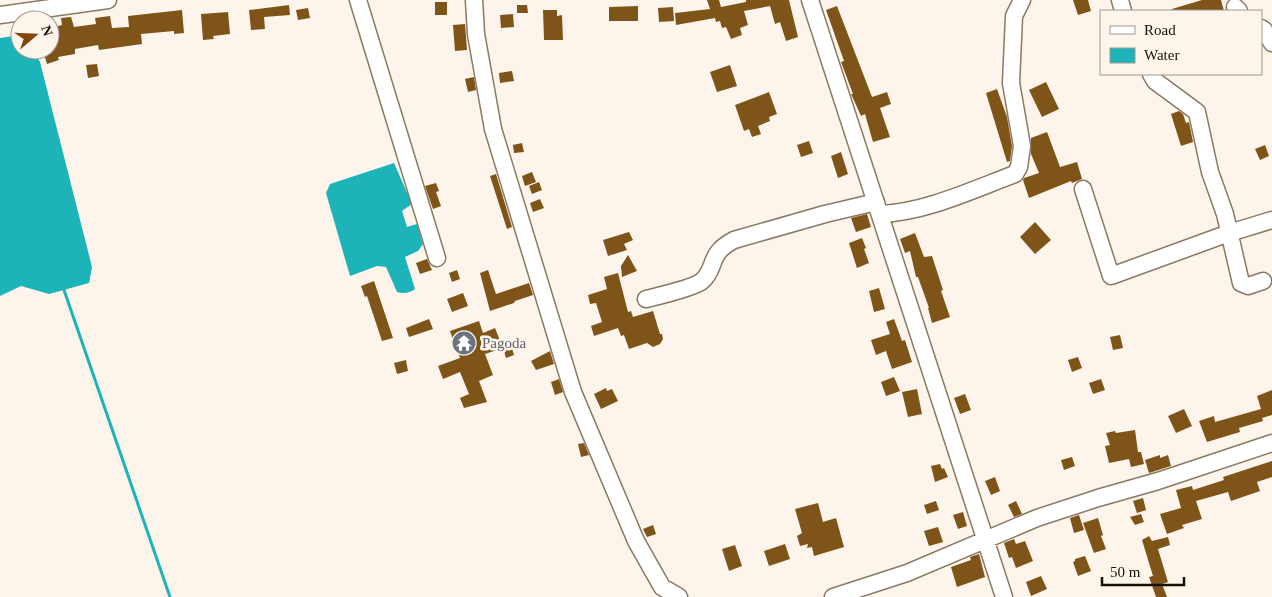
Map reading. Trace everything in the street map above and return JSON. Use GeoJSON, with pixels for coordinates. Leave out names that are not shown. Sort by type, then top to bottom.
{"type":"FeatureCollection","features":[{"type":"Feature","properties":{"kind":"street"},"geometry":{"type":"LineString","coordinates":[[0,15],[108,0]]}},
{"type":"Feature","properties":{"kind":"street"},"geometry":{"type":"LineString","coordinates":[[358,0],[437,258]]}},
{"type":"Feature","properties":{"kind":"street"},"geometry":{"type":"LineString","coordinates":[[474,0],[476,34],[493,129],[573,392],[636,541],[662,587],[680,597]]}},
{"type":"Feature","properties":{"kind":"street"},"geometry":{"type":"LineString","coordinates":[[810,0],[1004,597]]}},
{"type":"Feature","properties":{"kind":"street"},"geometry":{"type":"LineString","coordinates":[[646,299],[700,283],[707,276],[716,252],[734,240],[825,214],[878,208],[899,214],[1015,174],[1019,167],[1022,146],[1011,83],[1014,16],[1022,0]]}},
{"type":"Feature","properties":{"kind":"street"},"geometry":{"type":"LineString","coordinates":[[1262,29],[1272,44]]}},
{"type":"Feature","properties":{"kind":"street"},"geometry":{"type":"LineString","coordinates":[[1152,75],[1155,81],[1197,112],[1210,172],[1225,214],[1241,283],[1248,286],[1263,281]]}},
{"type":"Feature","properties":{"kind":"street"},"geometry":{"type":"LineString","coordinates":[[1083,189],[1111,276],[1229,233],[1272,220]]}},
{"type":"Feature","properties":{"kind":"street"},"geometry":{"type":"LineString","coordinates":[[833,597],[907,572],[1037,518],[1158,481],[1272,443]]}},
{"type":"Feature","properties":{"kind":"water"},"geometry":{"type":"Polygon","coordinates":[[[10,36],[10,60],[39,60],[40,62],[92,267],[89,283],[49,294],[21,286],[0,296],[0,38],[10,36]]]}},
{"type":"Feature","properties":{"kind":"water"},"geometry":{"type":"Polygon","coordinates":[[[394,163],[412,204],[402,211],[407,227],[417,224],[423,244],[418,251],[405,257],[415,289],[404,293],[397,292],[386,267],[377,266],[350,276],[326,193],[330,184],[394,163]]]}},
{"type":"Feature","properties":{"kind":"building"},"geometry":{"type":"Polygon","coordinates":[[[707,0],[719,0],[721,7],[746,2],[746,0],[789,0],[798,37],[786,41],[780,22],[775,24],[770,6],[744,11],[748,25],[740,28],[742,35],[731,39],[726,27],[722,28],[720,21],[716,22],[715,18],[676,25],[675,13],[710,9],[707,0]]]}},
{"type":"Feature","properties":{"kind":"building"},"geometry":{"type":"Polygon","coordinates":[[[1073,0],[1088,0],[1091,11],[1078,15],[1073,0]]]}},
{"type":"Feature","properties":{"kind":"building"},"geometry":{"type":"Polygon","coordinates":[[[1202,0],[1221,0],[1224,10],[1172,10],[1202,0]]]}},
{"type":"Feature","properties":{"kind":"building"},"geometry":{"type":"Polygon","coordinates":[[[435,2],[447,2],[447,15],[435,15],[435,2]]]}},
{"type":"Feature","properties":{"kind":"building"},"geometry":{"type":"Polygon","coordinates":[[[289,5],[290,15],[264,17],[265,29],[251,30],[249,10],[289,5]]]}},
{"type":"Feature","properties":{"kind":"building"},"geometry":{"type":"Polygon","coordinates":[[[517,5],[527,5],[528,13],[517,13],[517,5]]]}},
{"type":"Feature","properties":{"kind":"building"},"geometry":{"type":"Polygon","coordinates":[[[638,6],[638,21],[609,21],[609,7],[638,6]]]}},
{"type":"Feature","properties":{"kind":"building"},"geometry":{"type":"Polygon","coordinates":[[[837,6],[872,97],[887,92],[891,104],[880,108],[890,137],[873,142],[865,114],[861,116],[851,94],[853,94],[841,62],[844,61],[826,10],[837,6]]]}},
{"type":"Feature","properties":{"kind":"building"},"geometry":{"type":"Polygon","coordinates":[[[673,7],[674,21],[659,22],[658,8],[673,7]]]}},
{"type":"Feature","properties":{"kind":"building"},"geometry":{"type":"Polygon","coordinates":[[[308,8],[310,18],[298,20],[296,10],[308,8]]]}},
{"type":"Feature","properties":{"kind":"building"},"geometry":{"type":"Polygon","coordinates":[[[182,10],[184,33],[174,34],[174,31],[141,34],[142,44],[99,50],[98,45],[75,49],[75,54],[60,57],[61,18],[71,17],[74,27],[96,24],[95,18],[110,16],[112,28],[129,27],[128,16],[182,10]]]}},
{"type":"Feature","properties":{"kind":"building"},"geometry":{"type":"Polygon","coordinates":[[[543,10],[557,10],[557,16],[562,15],[563,40],[544,40],[543,10]]]}},
{"type":"Feature","properties":{"kind":"building"},"geometry":{"type":"Polygon","coordinates":[[[228,12],[230,34],[213,36],[214,39],[203,40],[201,14],[228,12]]]}},
{"type":"Feature","properties":{"kind":"building"},"geometry":{"type":"Polygon","coordinates":[[[513,14],[514,27],[501,28],[500,15],[513,14]]]}},
{"type":"Feature","properties":{"kind":"building"},"geometry":{"type":"Polygon","coordinates":[[[465,24],[467,50],[455,51],[453,25],[465,24]]]}},
{"type":"Feature","properties":{"kind":"building"},"geometry":{"type":"Polygon","coordinates":[[[46,60],[59,60],[47,64],[46,60]]]}},
{"type":"Feature","properties":{"kind":"building"},"geometry":{"type":"Polygon","coordinates":[[[97,64],[99,76],[88,78],[86,65],[97,64]]]}},
{"type":"Feature","properties":{"kind":"building"},"geometry":{"type":"Polygon","coordinates":[[[730,65],[737,86],[717,92],[710,72],[730,65]]]}},
{"type":"Feature","properties":{"kind":"building"},"geometry":{"type":"Polygon","coordinates":[[[512,71],[514,81],[500,83],[499,73],[512,71]]]}},
{"type":"Feature","properties":{"kind":"building"},"geometry":{"type":"Polygon","coordinates":[[[474,77],[476,90],[468,92],[465,79],[474,77]]]}},
{"type":"Feature","properties":{"kind":"building"},"geometry":{"type":"Polygon","coordinates":[[[1046,82],[1059,109],[1042,117],[1029,90],[1046,82]]]}},
{"type":"Feature","properties":{"kind":"building"},"geometry":{"type":"Polygon","coordinates":[[[997,89],[1007,117],[1012,146],[1010,161],[1007,162],[986,93],[997,89]]]}},
{"type":"Feature","properties":{"kind":"building"},"geometry":{"type":"Polygon","coordinates":[[[769,92],[777,114],[769,117],[770,121],[758,126],[761,134],[752,137],[749,129],[744,131],[735,105],[769,92]]]}},
{"type":"Feature","properties":{"kind":"building"},"geometry":{"type":"Polygon","coordinates":[[[1179,111],[1183,114],[1186,123],[1189,122],[1193,142],[1181,146],[1171,114],[1179,111]]]}},
{"type":"Feature","properties":{"kind":"building"},"geometry":{"type":"Polygon","coordinates":[[[1047,132],[1060,167],[1077,162],[1082,179],[1072,183],[1071,181],[1029,198],[1023,180],[1039,173],[1031,154],[1031,138],[1047,132]]]}},
{"type":"Feature","properties":{"kind":"building"},"geometry":{"type":"Polygon","coordinates":[[[809,141],[813,153],[801,157],[797,145],[809,141]]]}},
{"type":"Feature","properties":{"kind":"building"},"geometry":{"type":"Polygon","coordinates":[[[522,143],[524,152],[514,153],[513,145],[522,143]]]}},
{"type":"Feature","properties":{"kind":"building"},"geometry":{"type":"Polygon","coordinates":[[[1265,145],[1269,156],[1260,160],[1255,149],[1265,145]]]}},
{"type":"Feature","properties":{"kind":"building"},"geometry":{"type":"Polygon","coordinates":[[[841,152],[848,174],[838,178],[831,156],[841,152]]]}},
{"type":"Feature","properties":{"kind":"building"},"geometry":{"type":"Polygon","coordinates":[[[532,172],[536,182],[525,186],[522,176],[532,172]]]}},
{"type":"Feature","properties":{"kind":"building"},"geometry":{"type":"Polygon","coordinates":[[[496,174],[512,227],[507,229],[490,176],[496,174]]]}},
{"type":"Feature","properties":{"kind":"building"},"geometry":{"type":"Polygon","coordinates":[[[539,182],[542,190],[532,194],[529,186],[539,182]]]}},
{"type":"Feature","properties":{"kind":"building"},"geometry":{"type":"Polygon","coordinates":[[[436,183],[439,191],[436,192],[441,206],[433,209],[425,186],[436,183]]]}},
{"type":"Feature","properties":{"kind":"building"},"geometry":{"type":"Polygon","coordinates":[[[540,199],[544,208],[533,212],[530,203],[540,199]]]}},
{"type":"Feature","properties":{"kind":"building"},"geometry":{"type":"Polygon","coordinates":[[[867,214],[871,227],[856,232],[851,218],[867,214]]]}},
{"type":"Feature","properties":{"kind":"building"},"geometry":{"type":"Polygon","coordinates":[[[1035,222],[1051,240],[1035,254],[1020,237],[1035,222]]]}},
{"type":"Feature","properties":{"kind":"building"},"geometry":{"type":"Polygon","coordinates":[[[629,232],[633,240],[624,244],[627,250],[608,256],[603,240],[629,232]]]}},
{"type":"Feature","properties":{"kind":"building"},"geometry":{"type":"Polygon","coordinates":[[[915,233],[924,257],[932,256],[950,317],[932,323],[929,308],[918,277],[916,277],[910,251],[905,253],[900,239],[915,233]]]}},
{"type":"Feature","properties":{"kind":"building"},"geometry":{"type":"Polygon","coordinates":[[[862,238],[869,263],[857,268],[849,243],[862,238]]]}},
{"type":"Feature","properties":{"kind":"building"},"geometry":{"type":"Polygon","coordinates":[[[628,255],[637,271],[622,277],[621,266],[628,255]]]}},
{"type":"Feature","properties":{"kind":"building"},"geometry":{"type":"Polygon","coordinates":[[[427,259],[432,270],[420,274],[416,263],[427,259]]]}},
{"type":"Feature","properties":{"kind":"building"},"geometry":{"type":"Polygon","coordinates":[[[457,270],[460,279],[452,282],[449,273],[457,270]]]}},
{"type":"Feature","properties":{"kind":"building"},"geometry":{"type":"Polygon","coordinates":[[[488,270],[496,294],[529,283],[533,295],[490,311],[480,273],[488,270]]]}},
{"type":"Feature","properties":{"kind":"building"},"geometry":{"type":"Polygon","coordinates":[[[618,273],[628,312],[631,311],[633,317],[653,311],[660,334],[662,334],[663,339],[660,344],[653,347],[647,343],[629,349],[624,335],[621,336],[618,328],[594,336],[591,326],[602,322],[596,303],[590,304],[588,295],[607,289],[604,277],[618,273]]]}},
{"type":"Feature","properties":{"kind":"building"},"geometry":{"type":"Polygon","coordinates":[[[374,281],[393,338],[382,341],[367,296],[365,297],[361,286],[374,281]]]}},
{"type":"Feature","properties":{"kind":"building"},"geometry":{"type":"Polygon","coordinates":[[[879,288],[885,309],[874,312],[869,291],[879,288]]]}},
{"type":"Feature","properties":{"kind":"building"},"geometry":{"type":"Polygon","coordinates":[[[463,293],[468,306],[452,312],[447,299],[463,293]]]}},
{"type":"Feature","properties":{"kind":"building"},"geometry":{"type":"Polygon","coordinates":[[[429,319],[433,329],[409,337],[406,328],[429,319]]]}},
{"type":"Feature","properties":{"kind":"building"},"geometry":{"type":"Polygon","coordinates":[[[894,319],[902,341],[905,340],[912,362],[892,369],[886,351],[876,355],[871,340],[890,334],[886,322],[894,319]]]}},
{"type":"Feature","properties":{"kind":"building"},"geometry":{"type":"Polygon","coordinates":[[[479,321],[483,333],[495,328],[503,348],[485,354],[493,375],[479,381],[487,402],[464,408],[460,398],[469,394],[460,372],[443,379],[438,366],[460,358],[450,331],[479,321]]]}},
{"type":"Feature","properties":{"kind":"building"},"geometry":{"type":"Polygon","coordinates":[[[1120,335],[1123,348],[1113,350],[1110,337],[1120,335]]]}},
{"type":"Feature","properties":{"kind":"building"},"geometry":{"type":"Polygon","coordinates":[[[511,345],[514,355],[506,358],[503,348],[511,345]]]}},
{"type":"Feature","properties":{"kind":"building"},"geometry":{"type":"Polygon","coordinates":[[[550,351],[554,364],[536,370],[531,361],[550,351]]]}},
{"type":"Feature","properties":{"kind":"building"},"geometry":{"type":"Polygon","coordinates":[[[1078,357],[1082,368],[1072,372],[1068,360],[1078,357]]]}},
{"type":"Feature","properties":{"kind":"building"},"geometry":{"type":"Polygon","coordinates":[[[406,360],[408,371],[397,374],[394,363],[406,360]]]}},
{"type":"Feature","properties":{"kind":"building"},"geometry":{"type":"Polygon","coordinates":[[[894,377],[900,391],[886,396],[881,382],[894,377]]]}},
{"type":"Feature","properties":{"kind":"building"},"geometry":{"type":"Polygon","coordinates":[[[559,379],[563,392],[555,395],[551,382],[559,379]]]}},
{"type":"Feature","properties":{"kind":"building"},"geometry":{"type":"Polygon","coordinates":[[[1101,379],[1105,390],[1093,394],[1089,383],[1101,379]]]}},
{"type":"Feature","properties":{"kind":"building"},"geometry":{"type":"Polygon","coordinates":[[[606,388],[607,391],[612,389],[618,401],[601,409],[594,394],[606,388]]]}},
{"type":"Feature","properties":{"kind":"building"},"geometry":{"type":"Polygon","coordinates":[[[917,389],[922,414],[908,417],[902,392],[917,389]]]}},
{"type":"Feature","properties":{"kind":"building"},"geometry":{"type":"Polygon","coordinates":[[[1272,390],[1272,415],[1262,418],[1263,421],[1239,428],[1240,432],[1207,442],[1199,421],[1214,416],[1215,422],[1261,409],[1257,396],[1272,390]]]}},
{"type":"Feature","properties":{"kind":"building"},"geometry":{"type":"Polygon","coordinates":[[[965,394],[971,410],[960,414],[954,398],[965,394]]]}},
{"type":"Feature","properties":{"kind":"building"},"geometry":{"type":"Polygon","coordinates":[[[1184,409],[1192,426],[1176,433],[1168,416],[1184,409]]]}},
{"type":"Feature","properties":{"kind":"building"},"geometry":{"type":"Polygon","coordinates":[[[1135,430],[1138,452],[1141,452],[1144,464],[1131,467],[1129,459],[1109,463],[1105,446],[1110,445],[1106,433],[1135,430]]]}},
{"type":"Feature","properties":{"kind":"building"},"geometry":{"type":"Polygon","coordinates":[[[584,443],[589,455],[581,457],[578,444],[584,443]]]}},
{"type":"Feature","properties":{"kind":"building"},"geometry":{"type":"Polygon","coordinates":[[[1160,455],[1160,458],[1168,455],[1171,466],[1149,473],[1145,460],[1160,455]]]}},
{"type":"Feature","properties":{"kind":"building"},"geometry":{"type":"Polygon","coordinates":[[[1072,457],[1075,466],[1064,470],[1061,460],[1072,457]]]}},
{"type":"Feature","properties":{"kind":"building"},"geometry":{"type":"Polygon","coordinates":[[[1272,461],[1272,477],[1257,482],[1260,491],[1231,501],[1228,492],[1196,501],[1202,519],[1182,525],[1184,528],[1167,534],[1160,514],[1181,508],[1176,490],[1192,486],[1193,490],[1224,480],[1223,477],[1272,461]]]}},
{"type":"Feature","properties":{"kind":"building"},"geometry":{"type":"Polygon","coordinates":[[[940,464],[948,477],[935,482],[931,466],[940,464]]]}},
{"type":"Feature","properties":{"kind":"building"},"geometry":{"type":"Polygon","coordinates":[[[995,477],[1000,491],[991,495],[985,481],[995,477]]]}},
{"type":"Feature","properties":{"kind":"building"},"geometry":{"type":"Polygon","coordinates":[[[1143,498],[1146,510],[1137,513],[1133,501],[1143,498]]]}},
{"type":"Feature","properties":{"kind":"building"},"geometry":{"type":"Polygon","coordinates":[[[936,501],[939,510],[927,514],[924,505],[936,501]]]}},
{"type":"Feature","properties":{"kind":"building"},"geometry":{"type":"Polygon","coordinates":[[[1016,501],[1022,514],[1014,517],[1008,505],[1016,501]]]}},
{"type":"Feature","properties":{"kind":"building"},"geometry":{"type":"Polygon","coordinates":[[[818,503],[823,522],[836,518],[844,547],[814,556],[812,547],[807,548],[808,544],[800,546],[797,536],[802,533],[795,509],[818,503]]]}},
{"type":"Feature","properties":{"kind":"building"},"geometry":{"type":"Polygon","coordinates":[[[963,512],[967,526],[958,529],[953,515],[963,512]]]}},
{"type":"Feature","properties":{"kind":"building"},"geometry":{"type":"Polygon","coordinates":[[[1141,514],[1144,522],[1135,525],[1130,517],[1141,514]]]}},
{"type":"Feature","properties":{"kind":"building"},"geometry":{"type":"Polygon","coordinates":[[[1079,515],[1084,530],[1074,533],[1070,518],[1079,515]]]}},
{"type":"Feature","properties":{"kind":"building"},"geometry":{"type":"Polygon","coordinates":[[[1098,518],[1103,535],[1101,536],[1106,549],[1094,553],[1083,523],[1098,518]]]}},
{"type":"Feature","properties":{"kind":"building"},"geometry":{"type":"Polygon","coordinates":[[[653,525],[656,534],[647,537],[643,529],[653,525]]]}},
{"type":"Feature","properties":{"kind":"building"},"geometry":{"type":"Polygon","coordinates":[[[938,527],[943,542],[929,546],[924,531],[938,527]]]}},
{"type":"Feature","properties":{"kind":"building"},"geometry":{"type":"Polygon","coordinates":[[[1149,536],[1152,541],[1168,537],[1170,545],[1158,549],[1168,582],[1162,584],[1167,597],[1156,597],[1149,577],[1153,576],[1142,540],[1149,536]]]}},
{"type":"Feature","properties":{"kind":"building"},"geometry":{"type":"Polygon","coordinates":[[[1014,539],[1016,544],[1025,541],[1033,561],[1016,568],[1012,557],[1009,558],[1004,543],[1014,539]]]}},
{"type":"Feature","properties":{"kind":"building"},"geometry":{"type":"Polygon","coordinates":[[[785,544],[790,559],[769,566],[764,551],[785,544]]]}},
{"type":"Feature","properties":{"kind":"building"},"geometry":{"type":"Polygon","coordinates":[[[735,545],[742,566],[729,571],[722,549],[735,545]]]}},
{"type":"Feature","properties":{"kind":"building"},"geometry":{"type":"Polygon","coordinates":[[[979,554],[985,577],[957,587],[951,567],[971,560],[970,557],[979,554]]]}},
{"type":"Feature","properties":{"kind":"building"},"geometry":{"type":"Polygon","coordinates":[[[1085,556],[1091,571],[1078,576],[1073,562],[1075,559],[1085,556]]]}},
{"type":"Feature","properties":{"kind":"building"},"geometry":{"type":"Polygon","coordinates":[[[1041,576],[1047,589],[1031,596],[1026,582],[1041,576]]]}},
{"type":"Feature","properties":{"kind":"waterway"},"geometry":{"type":"LineString","coordinates":[[64,290],[170,597]]}},
{"type":"Feature","properties":{"kind":"place","name":"Pagoda"},"geometry":{"type":"Point","coordinates":[464,343]}}]}
